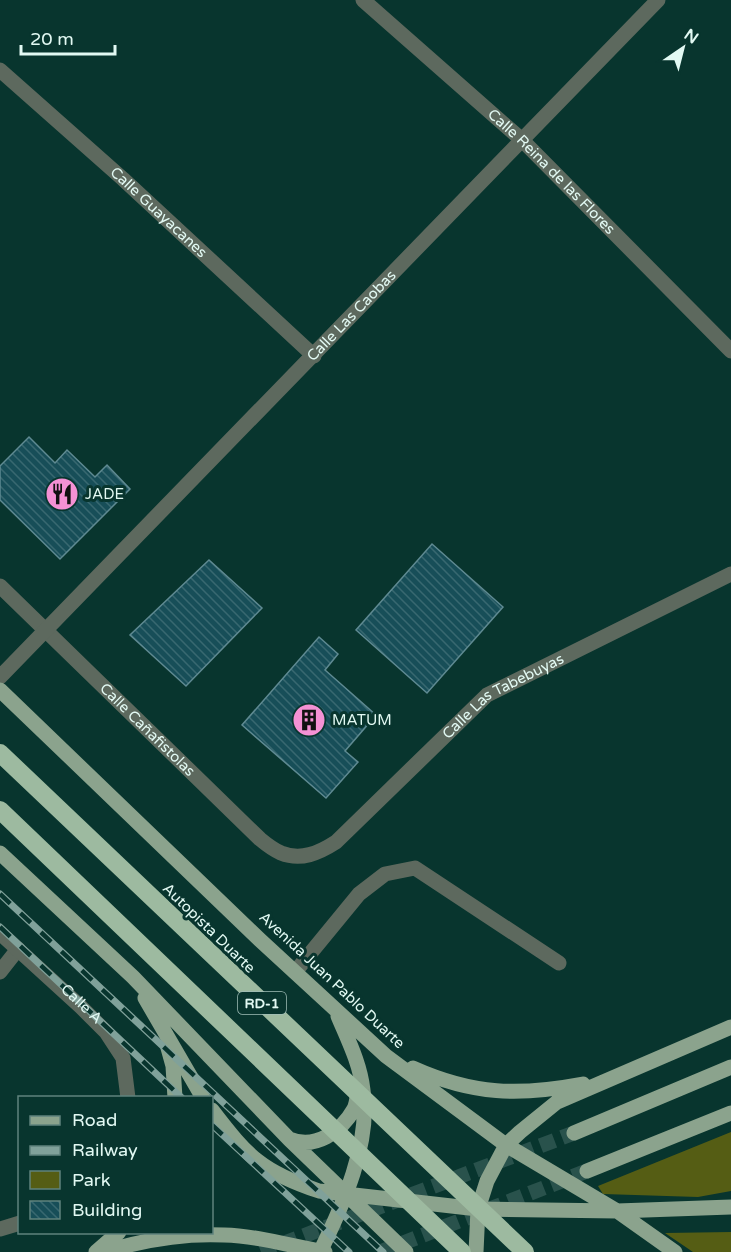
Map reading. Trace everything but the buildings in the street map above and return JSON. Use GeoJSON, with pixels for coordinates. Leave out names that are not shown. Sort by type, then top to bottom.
{"type":"FeatureCollection","features":[{"type":"Feature","properties":{"kind":"highway","name":"Autopista Duarte"},"geometry":{"type":"LineString","coordinates":[[0,753],[525,1252]]}},
{"type":"Feature","properties":{"kind":"highway","name":"RD-1"},"geometry":{"type":"LineString","coordinates":[[0,810],[462,1252]]}},
{"type":"Feature","properties":{"kind":"main road","name":"Avenida Juan Pablo Duarte"},"geometry":{"type":"LineString","coordinates":[[0,690],[386,1056],[506,1145],[617,1211],[675,1252]]}},
{"type":"Feature","properties":{"kind":"main road"},"geometry":{"type":"LineString","coordinates":[[0,853],[133,977],[289,1139],[406,1252]]}},
{"type":"Feature","properties":{"kind":"main road"},"geometry":{"type":"LineString","coordinates":[[133,977],[202,1096]]}},
{"type":"Feature","properties":{"kind":"main road"},"geometry":{"type":"LineString","coordinates":[[320,1252],[347,1195],[365,1114],[361,1077],[354,1051],[335,1009]]}},
{"type":"Feature","properties":{"kind":"main road"},"geometry":{"type":"LineString","coordinates":[[476,1252],[478,1209],[487,1181],[506,1145],[557,1102],[731,1027]]}},
{"type":"Feature","properties":{"kind":"main road"},"geometry":{"type":"LineString","coordinates":[[163,1030],[173,1066],[175,1096]]}},
{"type":"Feature","properties":{"kind":"main road"},"geometry":{"type":"LineString","coordinates":[[386,1056],[441,1081],[484,1090],[522,1092],[606,1079]]}},
{"type":"Feature","properties":{"kind":"main road"},"geometry":{"type":"LineString","coordinates":[[574,1133],[731,1067]]}},
{"type":"Feature","properties":{"kind":"main road"},"geometry":{"type":"LineString","coordinates":[[289,1139],[298,1143],[317,1141],[340,1128],[355,1107],[361,1077]]}},
{"type":"Feature","properties":{"kind":"main road"},"geometry":{"type":"LineString","coordinates":[[213,1111],[239,1146],[267,1169],[288,1180],[319,1191],[478,1209],[617,1211],[731,1207]]}},
{"type":"Feature","properties":{"kind":"main road"},"geometry":{"type":"LineString","coordinates":[[587,1171],[731,1113]]}},
{"type":"Feature","properties":{"kind":"main road"},"geometry":{"type":"LineString","coordinates":[[96,1252],[118,1234]]}},
{"type":"Feature","properties":{"kind":"main road"},"geometry":{"type":"LineString","coordinates":[[104,1252],[136,1242],[183,1235],[225,1234],[325,1252]]}},
{"type":"Feature","properties":{"kind":"street","name":"Calle Reina de las Flores"},"geometry":{"type":"LineString","coordinates":[[363,0],[522,140],[731,351]]}},
{"type":"Feature","properties":{"kind":"street","name":"Calle Las Caobas"},"geometry":{"type":"LineString","coordinates":[[0,677],[658,0]]}},
{"type":"Feature","properties":{"kind":"street","name":"Calle Guayacanes"},"geometry":{"type":"LineString","coordinates":[[0,70],[123,179],[314,356]]}},
{"type":"Feature","properties":{"kind":"street","name":"Calle Las Tabebuyas"},"geometry":{"type":"LineString","coordinates":[[304,856],[320,852],[336,842],[487,695],[731,574]]}},
{"type":"Feature","properties":{"kind":"street","name":"Calle Cañafistolas"},"geometry":{"type":"LineString","coordinates":[[0,586],[260,839],[281,853],[304,856]]}},
{"type":"Feature","properties":{"kind":"street"},"geometry":{"type":"LineString","coordinates":[[295,972],[359,894],[385,874],[415,868],[559,963]]}},
{"type":"Feature","properties":{"kind":"street","name":"Calle A"},"geometry":{"type":"LineString","coordinates":[[0,933],[81,1006],[106,1032],[123,1058],[128,1096]]}},
{"type":"Feature","properties":{"kind":"street"},"geometry":{"type":"LineString","coordinates":[[0,972],[18,949]]}},
{"type":"Feature","properties":{"kind":"street"},"geometry":{"type":"LineString","coordinates":[[0,1229],[18,1224]]}},
{"type":"Feature","properties":{"kind":"green space"},"geometry":{"type":"Polygon","coordinates":[[[731,1132],[731,1191],[698,1197],[603,1194],[598,1186],[731,1132]]]}},
{"type":"Feature","properties":{"kind":"green space"},"geometry":{"type":"Polygon","coordinates":[[[731,1232],[731,1252],[693,1252],[665,1233],[731,1232]]]}},
{"type":"Feature","properties":{"kind":"tunnel"},"geometry":{"type":"LineString","coordinates":[[261,1252],[574,1133]]}},
{"type":"Feature","properties":{"kind":"tunnel"},"geometry":{"type":"LineString","coordinates":[[380,1252],[587,1171]]}},
{"type":"Feature","properties":{"kind":"railway"},"geometry":{"type":"LineString","coordinates":[[0,894],[383,1252]]}},
{"type":"Feature","properties":{"kind":"railway"},"geometry":{"type":"LineString","coordinates":[[0,927],[180,1096]]}},
{"type":"Feature","properties":{"kind":"railway"},"geometry":{"type":"LineString","coordinates":[[213,1126],[349,1252]]}},
{"type":"Feature","properties":{"kind":"place","name":"JADE"},"geometry":{"type":"Point","coordinates":[62,494]}},
{"type":"Feature","properties":{"kind":"place","name":"MATUM"},"geometry":{"type":"Point","coordinates":[309,720]}}]}
